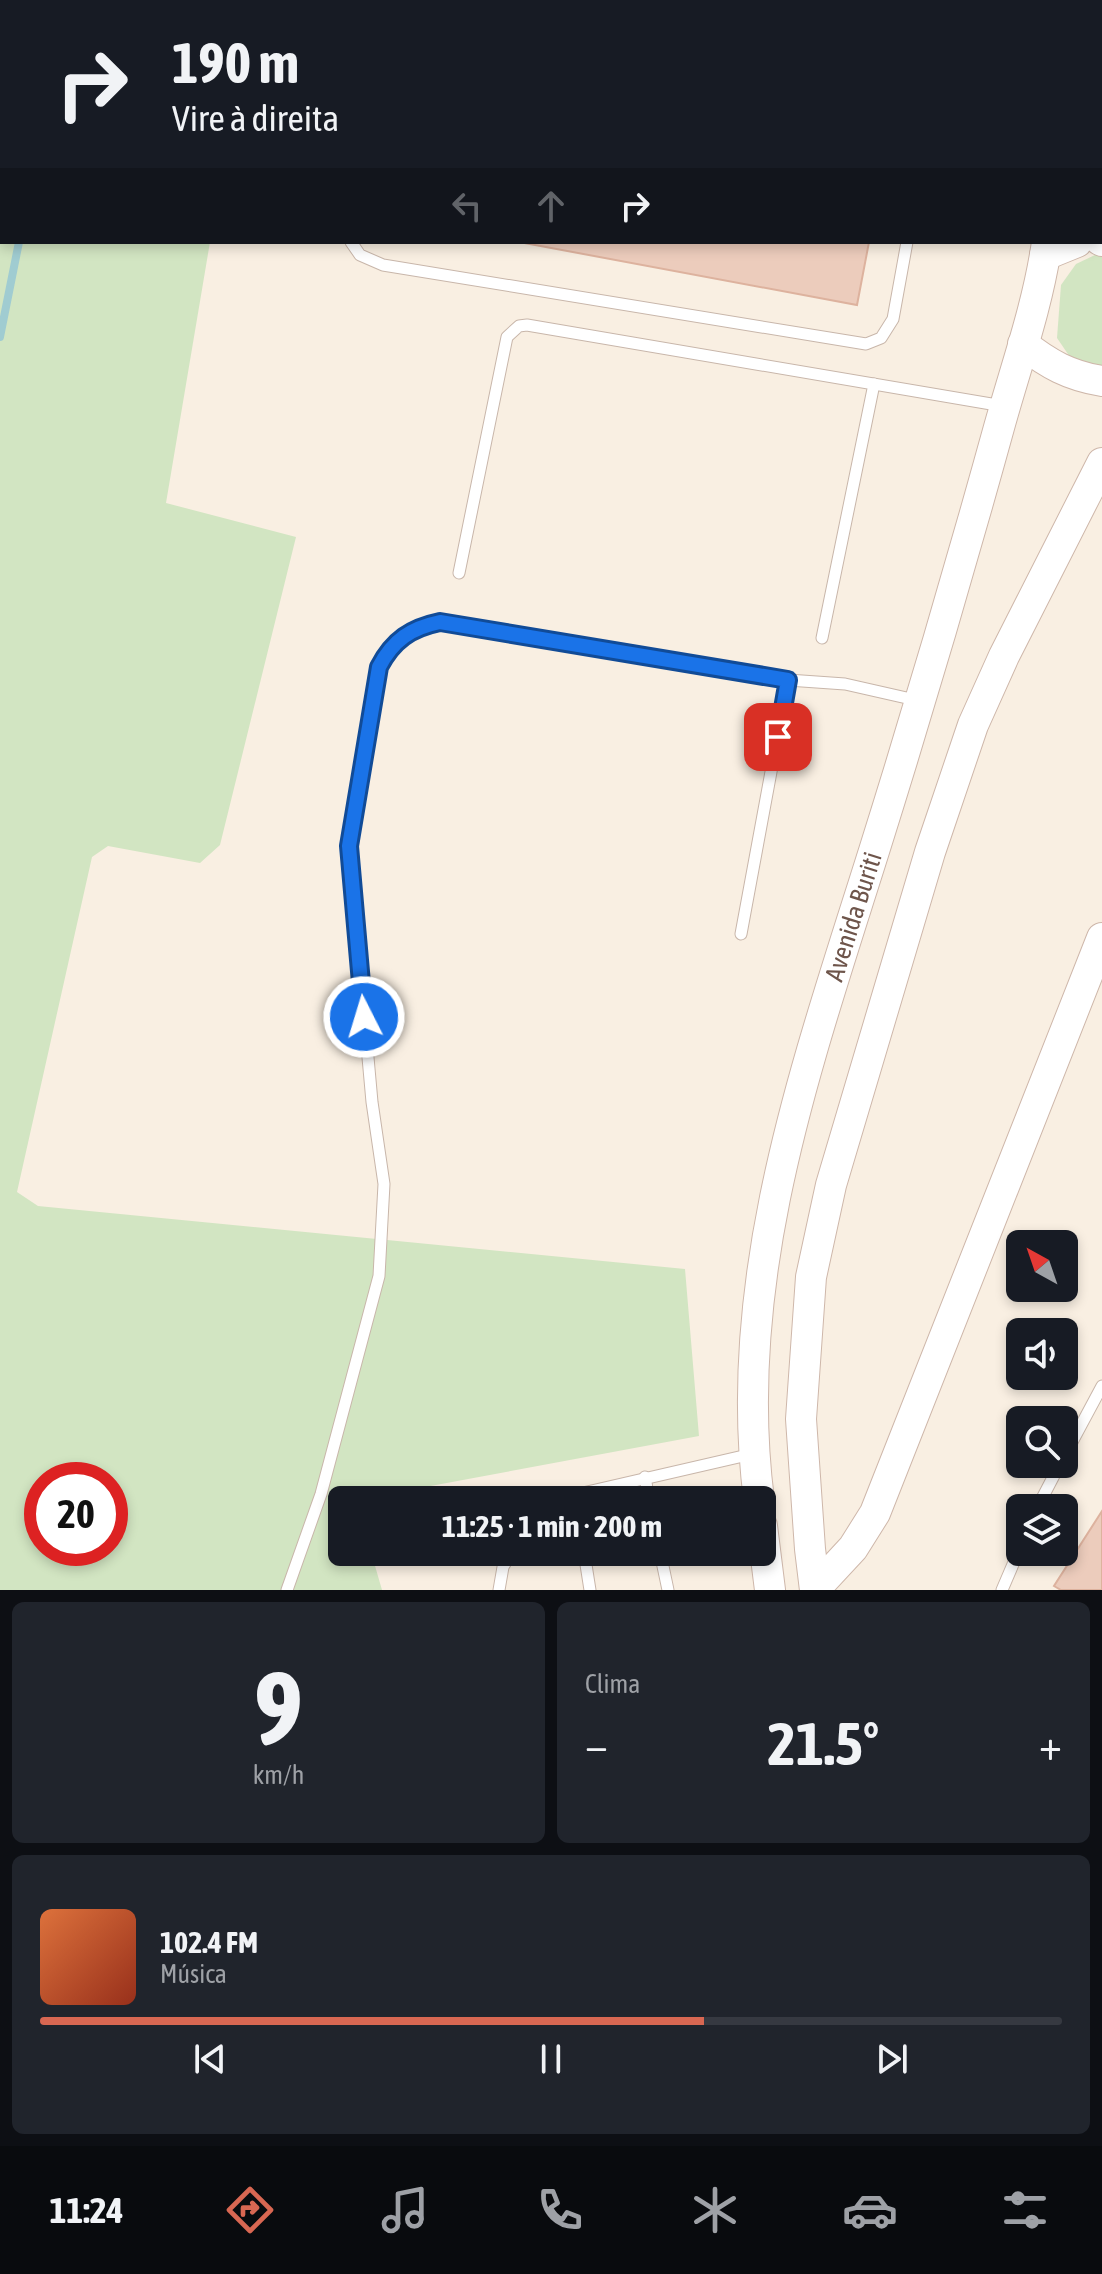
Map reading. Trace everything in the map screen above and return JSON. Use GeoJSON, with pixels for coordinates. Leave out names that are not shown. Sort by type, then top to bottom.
{"type":"FeatureCollection","features":[{"type":"Feature","properties":{"kind":"main road"},"geometry":{"type":"LineString","coordinates":[[1046,248],[1067,244]]}},
{"type":"Feature","properties":{"kind":"main road","name":"Avenida Buriti"},"geometry":{"type":"LineString","coordinates":[[757,1486],[753,1454],[755,1314],[770,1213],[809,1056],[921,701],[1023,344],[1046,248]]}},
{"type":"Feature","properties":{"kind":"main road"},"geometry":{"type":"LineString","coordinates":[[1023,344],[1048,364],[1079,377],[1102,381]]}},
{"type":"Feature","properties":{"kind":"main road"},"geometry":{"type":"LineString","coordinates":[[815,1589],[801,1419],[811,1277],[831,1185],[930,852],[973,725],[1004,656],[1102,463]]}},
{"type":"Feature","properties":{"kind":"main road"},"geometry":{"type":"LineString","coordinates":[[815,1589],[853,1548],[875,1513],[1102,938]]}},
{"type":"Feature","properties":{"kind":"main road"},"geometry":{"type":"LineString","coordinates":[[767,1566],[770,1590]]}},
{"type":"Feature","properties":{"kind":"lane"},"geometry":{"type":"LineString","coordinates":[[352,244],[360,255],[383,265],[866,344],[881,338],[893,319],[907,244]]}},
{"type":"Feature","properties":{"kind":"lane"},"geometry":{"type":"LineString","coordinates":[[459,573],[507,337],[519,326],[542,327],[1005,407]]}},
{"type":"Feature","properties":{"kind":"lane"},"geometry":{"type":"LineString","coordinates":[[822,638],[874,384]]}},
{"type":"Feature","properties":{"kind":"lane"},"geometry":{"type":"LineString","coordinates":[[287,1590],[321,1494],[379,1276],[384,1184],[372,1102],[349,846],[379,667],[389,649],[419,626],[440,622],[788,680],[845,684],[921,701]]}},
{"type":"Feature","properties":{"kind":"lane"},"geometry":{"type":"LineString","coordinates":[[741,934],[788,680]]}},
{"type":"Feature","properties":{"kind":"lane"},"geometry":{"type":"LineString","coordinates":[[1078,1431],[1102,1386]]}},
{"type":"Feature","properties":{"kind":"lane"},"geometry":{"type":"LineString","coordinates":[[614,1486],[753,1454]]}},
{"type":"Feature","properties":{"kind":"lane"},"geometry":{"type":"LineString","coordinates":[[645,1477],[647,1486]]}},
{"type":"Feature","properties":{"kind":"lane"},"geometry":{"type":"LineString","coordinates":[[499,1590],[504,1566]]}},
{"type":"Feature","properties":{"kind":"lane"},"geometry":{"type":"LineString","coordinates":[[586,1566],[590,1590]]}},
{"type":"Feature","properties":{"kind":"lane"},"geometry":{"type":"LineString","coordinates":[[663,1566],[668,1590]]}},
{"type":"Feature","properties":{"kind":"lane"},"geometry":{"type":"LineString","coordinates":[[1002,1590],[1012,1566]]}},
{"type":"Feature","properties":{"kind":"green space"},"geometry":{"type":"Polygon","coordinates":[[[0,244],[210,244],[166,503],[296,537],[220,845],[200,863],[108,846],[92,857],[17,1192],[38,1206],[685,1269],[699,1436],[430,1486],[328,1486],[328,1566],[375,1566],[382,1590],[0,1590],[0,244]]]}},
{"type":"Feature","properties":{"kind":"green space"},"geometry":{"type":"Polygon","coordinates":[[[1102,255],[1102,365],[1091,366],[1070,357],[1057,338],[1061,285],[1076,264],[1102,255]]]}},
{"type":"Feature","properties":{"kind":"building"},"geometry":{"type":"Polygon","coordinates":[[[530,244],[869,244],[857,305],[530,244]]]}},
{"type":"Feature","properties":{"kind":"building"},"geometry":{"type":"Polygon","coordinates":[[[1102,1511],[1102,1590],[1061,1590],[1054,1586],[1067,1566],[1078,1566],[1078,1548],[1102,1511]]]}},
{"type":"Feature","properties":{"kind":"waterway"},"geometry":{"type":"LineString","coordinates":[[0,337],[19,244]]}},
{"type":"Feature","properties":{"kind":"route"},"geometry":{"type":"LineString","coordinates":[[364,1017],[349,846],[379,667],[389,649],[405,635],[419,626],[440,622],[788,680],[778,737]]}}]}
